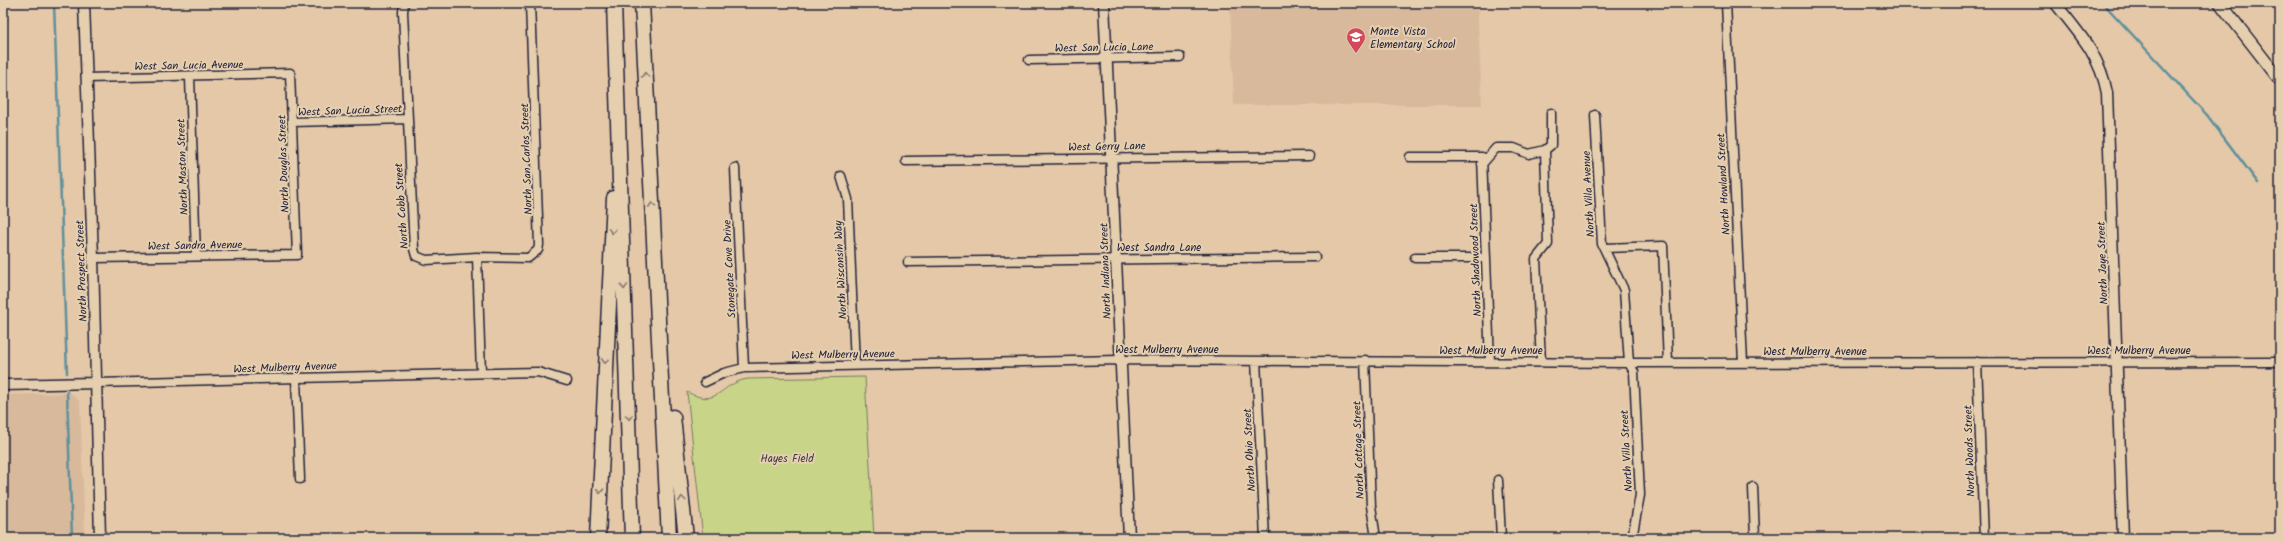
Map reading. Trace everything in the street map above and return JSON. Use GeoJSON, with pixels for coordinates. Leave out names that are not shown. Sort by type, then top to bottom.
{"type":"FeatureCollection","features":[{"type":"Feature","properties":{"kind":"highway"},"geometry":{"type":"LineString","coordinates":[[614,3],[619,108],[632,538]]}},
{"type":"Feature","properties":{"kind":"highway"},"geometry":{"type":"LineString","coordinates":[[642,3],[668,538]]}},
{"type":"Feature","properties":{"kind":"highway"},"geometry":{"type":"LineString","coordinates":[[598,538],[619,108]]}},
{"type":"Feature","properties":{"kind":"highway"},"geometry":{"type":"LineString","coordinates":[[654,244],[663,292],[674,433],[686,538]]}},
{"type":"Feature","properties":{"kind":"main road"},"geometry":{"type":"LineString","coordinates":[[2220,3],[2280,80]]}},
{"type":"Feature","properties":{"kind":"street","name":"North Prospect Street"},"geometry":{"type":"LineString","coordinates":[[84,3],[93,258],[100,538]]}},
{"type":"Feature","properties":{"kind":"street","name":"North Cobb Street"},"geometry":{"type":"LineString","coordinates":[[404,3],[403,12],[413,241],[416,256],[426,260],[477,257]]}},
{"type":"Feature","properties":{"kind":"street","name":"North San Carlos Street"},"geometry":{"type":"LineString","coordinates":[[477,257],[528,258],[538,250],[530,3]]}},
{"type":"Feature","properties":{"kind":"street","name":"North Indiana Street"},"geometry":{"type":"LineString","coordinates":[[1104,3],[1129,538]]}},
{"type":"Feature","properties":{"kind":"street","name":"North Howland Street"},"geometry":{"type":"LineString","coordinates":[[1726,3],[1743,363]]}},
{"type":"Feature","properties":{"kind":"street","name":"North Jaye Street"},"geometry":{"type":"LineString","coordinates":[[2055,3],[2096,58],[2101,68],[2107,94],[2123,538]]}},
{"type":"Feature","properties":{"kind":"street","name":"West San Lucia Lane"},"geometry":{"type":"LineString","coordinates":[[1029,60],[1180,57]]}},
{"type":"Feature","properties":{"kind":"street","name":"West San Lucia Avenue"},"geometry":{"type":"LineString","coordinates":[[87,78],[190,77],[290,73]]}},
{"type":"Feature","properties":{"kind":"street","name":"North Douglas Street"},"geometry":{"type":"LineString","coordinates":[[290,73],[297,255]]}},
{"type":"Feature","properties":{"kind":"street","name":"North Maston Street"},"geometry":{"type":"LineString","coordinates":[[190,77],[196,256]]}},
{"type":"Feature","properties":{"kind":"street"},"geometry":{"type":"LineString","coordinates":[[1410,157],[1482,160],[1496,148],[1514,148],[1529,154],[1545,150],[1551,145],[1551,113]]}},
{"type":"Feature","properties":{"kind":"street","name":"North Villa Avenue"},"geometry":{"type":"LineString","coordinates":[[1595,115],[1604,248],[1624,290],[1629,363]]}},
{"type":"Feature","properties":{"kind":"street","name":"West San Lucia Street"},"geometry":{"type":"LineString","coordinates":[[292,122],[408,119]]}},
{"type":"Feature","properties":{"kind":"street"},"geometry":{"type":"LineString","coordinates":[[1541,362],[1536,260],[1548,244],[1545,150]]}},
{"type":"Feature","properties":{"kind":"street","name":"West Gerry Lane"},"geometry":{"type":"LineString","coordinates":[[906,161],[1111,157],[1309,156]]}},
{"type":"Feature","properties":{"kind":"street","name":"North Shadowood Street"},"geometry":{"type":"LineString","coordinates":[[1482,160],[1490,362]]}},
{"type":"Feature","properties":{"kind":"street","name":"Stonegate Cove Drive"},"geometry":{"type":"LineString","coordinates":[[735,168],[744,368]]}},
{"type":"Feature","properties":{"kind":"street","name":"North Wisconsin Way"},"geometry":{"type":"LineString","coordinates":[[841,176],[848,199],[855,365]]}},
{"type":"Feature","properties":{"kind":"street"},"geometry":{"type":"LineString","coordinates":[[1604,248],[1663,246],[1668,363]]}},
{"type":"Feature","properties":{"kind":"street","name":"West Sandra Avenue"},"geometry":{"type":"LineString","coordinates":[[93,258],[297,255]]}},
{"type":"Feature","properties":{"kind":"street"},"geometry":{"type":"LineString","coordinates":[[477,257],[481,373]]}},
{"type":"Feature","properties":{"kind":"street","name":"West Sandra Lane"},"geometry":{"type":"LineString","coordinates":[[908,262],[1116,258],[1314,257]]}},
{"type":"Feature","properties":{"kind":"street"},"geometry":{"type":"LineString","coordinates":[[1415,258],[1486,258]]}},
{"type":"Feature","properties":{"kind":"street","name":"West Mulberry Avenue"},"geometry":{"type":"LineString","coordinates":[[705,382],[724,373],[744,368],[1120,360],[1366,360],[1629,363],[2280,362]]}},
{"type":"Feature","properties":{"kind":"street","name":"North Cottage Street"},"geometry":{"type":"LineString","coordinates":[[1366,360],[1371,506],[1376,538]]}},
{"type":"Feature","properties":{"kind":"street","name":"North Ohio Street"},"geometry":{"type":"LineString","coordinates":[[1256,361],[1265,538]]}},
{"type":"Feature","properties":{"kind":"street","name":"North Woods Street"},"geometry":{"type":"LineString","coordinates":[[1977,362],[1984,538]]}},
{"type":"Feature","properties":{"kind":"street","name":"North Villa Street"},"geometry":{"type":"LineString","coordinates":[[1629,363],[1634,372],[1640,494],[1632,538]]}},
{"type":"Feature","properties":{"kind":"street","name":"West Mulberry Avenue"},"geometry":{"type":"LineString","coordinates":[[3,385],[538,372],[567,381]]}},
{"type":"Feature","properties":{"kind":"street"},"geometry":{"type":"LineString","coordinates":[[296,379],[300,479]]}},
{"type":"Feature","properties":{"kind":"street"},"geometry":{"type":"LineString","coordinates":[[1498,480],[1501,538]]}},
{"type":"Feature","properties":{"kind":"street"},"geometry":{"type":"LineString","coordinates":[[1753,487],[1755,538]]}},
{"type":"Feature","properties":{"kind":"shaded area","name":"Monte Vista Elementary School"},"geometry":{"type":"Polygon","coordinates":[[[1230,3],[1477,3],[1482,105],[1234,105],[1230,3]]]}},
{"type":"Feature","properties":{"kind":"shaded area"},"geometry":{"type":"Polygon","coordinates":[[[71,393],[80,402],[85,538],[3,538],[3,395],[71,393]]]}},
{"type":"Feature","properties":{"kind":"green space","name":"Hayes Field"},"geometry":{"type":"Polygon","coordinates":[[[865,377],[874,538],[703,538],[687,392],[706,398],[719,393],[738,381],[748,379],[865,377]]]}},
{"type":"Feature","properties":{"kind":"waterway"},"geometry":{"type":"LineString","coordinates":[[54,3],[67,373]]}},
{"type":"Feature","properties":{"kind":"waterway"},"geometry":{"type":"LineString","coordinates":[[2103,3],[2207,115],[2258,183]]}},
{"type":"Feature","properties":{"kind":"waterway"},"geometry":{"type":"LineString","coordinates":[[67,392],[72,538]]}},
{"type":"Feature","properties":{"kind":"place","name":"Monte Vista Elementary School"},"geometry":{"type":"Point","coordinates":[1356,54]}}]}
